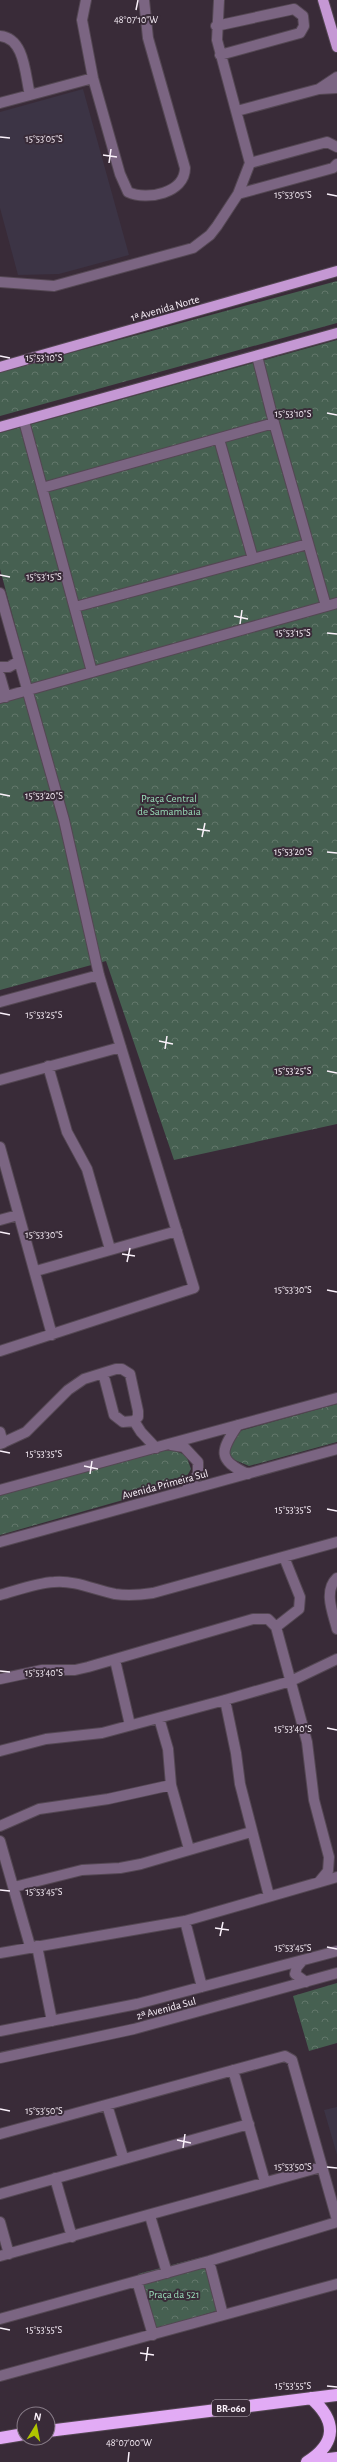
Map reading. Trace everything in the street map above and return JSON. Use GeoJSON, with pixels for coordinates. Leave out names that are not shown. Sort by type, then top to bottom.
{"type":"FeatureCollection","features":[{"type":"Feature","properties":{"kind":"highway","name":"BR-060"},"geometry":{"type":"LineString","coordinates":[[56,2430],[337,2395]]}},
{"type":"Feature","properties":{"kind":"highway"},"geometry":{"type":"LineString","coordinates":[[308,2462],[326,2451],[334,2432],[334,2421],[330,2414],[311,2398]]}},
{"type":"Feature","properties":{"kind":"highway"},"geometry":{"type":"LineString","coordinates":[[0,2438],[16,2435]]}},
{"type":"Feature","properties":{"kind":"highway"},"geometry":{"type":"LineString","coordinates":[[308,2462],[337,2458]]}},
{"type":"Feature","properties":{"kind":"main road"},"geometry":{"type":"LineString","coordinates":[[323,0],[337,47]]}},
{"type":"Feature","properties":{"kind":"main road","name":"1ᵃ Avenida Norte"},"geometry":{"type":"LineString","coordinates":[[0,367],[337,271]]}},
{"type":"Feature","properties":{"kind":"main road"},"geometry":{"type":"LineString","coordinates":[[0,427],[337,333]]}},
{"type":"Feature","properties":{"kind":"street"},"geometry":{"type":"LineString","coordinates":[[86,0],[82,20],[93,78],[120,174],[128,192],[146,197],[179,185],[184,177],[185,168],[148,38],[144,0]]}},
{"type":"Feature","properties":{"kind":"street"},"geometry":{"type":"LineString","coordinates":[[0,282],[54,286],[193,248],[210,235],[238,194],[250,163],[237,111],[220,54],[216,26],[219,0]]}},
{"type":"Feature","properties":{"kind":"street"},"geometry":{"type":"LineString","coordinates":[[216,26],[294,9],[303,16],[304,26],[300,33],[220,54]]}},
{"type":"Feature","properties":{"kind":"street"},"geometry":{"type":"LineString","coordinates":[[0,36],[10,37],[16,44],[30,95]]}},
{"type":"Feature","properties":{"kind":"street"},"geometry":{"type":"LineString","coordinates":[[320,89],[337,77]]}},
{"type":"Feature","properties":{"kind":"street"},"geometry":{"type":"LineString","coordinates":[[0,103],[93,78]]}},
{"type":"Feature","properties":{"kind":"street"},"geometry":{"type":"LineString","coordinates":[[237,111],[320,89],[337,88]]}},
{"type":"Feature","properties":{"kind":"street"},"geometry":{"type":"LineString","coordinates":[[250,163],[327,142],[337,147]]}},
{"type":"Feature","properties":{"kind":"street"},"geometry":{"type":"LineString","coordinates":[[238,194],[333,168],[337,164]]}},
{"type":"Feature","properties":{"kind":"street"},"geometry":{"type":"LineString","coordinates":[[257,356],[274,423],[326,606]]}},
{"type":"Feature","properties":{"kind":"street"},"geometry":{"type":"LineString","coordinates":[[24,421],[92,672]]}},
{"type":"Feature","properties":{"kind":"street"},"geometry":{"type":"LineString","coordinates":[[42,488],[274,423]]}},
{"type":"Feature","properties":{"kind":"street"},"geometry":{"type":"LineString","coordinates":[[219,439],[253,559]]}},
{"type":"Feature","properties":{"kind":"street"},"geometry":{"type":"LineString","coordinates":[[75,607],[308,544]]}},
{"type":"Feature","properties":{"kind":"street"},"geometry":{"type":"LineString","coordinates":[[0,593],[64,820],[99,975],[194,1288],[0,1351]]}},
{"type":"Feature","properties":{"kind":"street"},"geometry":{"type":"LineString","coordinates":[[0,676],[3,698],[337,603]]}},
{"type":"Feature","properties":{"kind":"street"},"geometry":{"type":"LineString","coordinates":[[0,667],[9,667],[19,661]]}},
{"type":"Feature","properties":{"kind":"street"},"geometry":{"type":"LineString","coordinates":[[0,1002],[99,975]]}},
{"type":"Feature","properties":{"kind":"street"},"geometry":{"type":"LineString","coordinates":[[0,1080],[122,1047]]}},
{"type":"Feature","properties":{"kind":"street"},"geometry":{"type":"LineString","coordinates":[[48,1066],[67,1132],[87,1169],[110,1249]]}},
{"type":"Feature","properties":{"kind":"street"},"geometry":{"type":"LineString","coordinates":[[0,1149],[18,1215],[36,1270],[52,1335]]}},
{"type":"Feature","properties":{"kind":"street"},"geometry":{"type":"LineString","coordinates":[[0,1220],[18,1215]]}},
{"type":"Feature","properties":{"kind":"street"},"geometry":{"type":"LineString","coordinates":[[36,1270],[177,1231]]}},
{"type":"Feature","properties":{"kind":"street"},"geometry":{"type":"LineString","coordinates":[[0,1432],[2,1443],[26,1432],[68,1390],[84,1379],[103,1373],[116,1369],[127,1371],[130,1374],[138,1411],[138,1417],[134,1421],[123,1422],[114,1415],[103,1373]]}},
{"type":"Feature","properties":{"kind":"street"},"geometry":{"type":"LineString","coordinates":[[0,1490],[337,1398]]}},
{"type":"Feature","properties":{"kind":"street"},"geometry":{"type":"LineString","coordinates":[[134,1421],[141,1432],[156,1448]]}},
{"type":"Feature","properties":{"kind":"street"},"geometry":{"type":"LineString","coordinates":[[238,1425],[227,1442],[226,1457],[231,1466],[248,1474]]}},
{"type":"Feature","properties":{"kind":"street"},"geometry":{"type":"LineString","coordinates":[[168,1444],[184,1447],[198,1462],[198,1474],[186,1490]]}},
{"type":"Feature","properties":{"kind":"street","name":"Avenida Primeira Sul"},"geometry":{"type":"LineString","coordinates":[[0,1542],[337,1450]]}},
{"type":"Feature","properties":{"kind":"street"},"geometry":{"type":"LineString","coordinates":[[0,1595],[38,1584],[55,1582],[74,1583],[116,1594],[133,1595],[153,1593],[337,1542]]}},
{"type":"Feature","properties":{"kind":"street"},"geometry":{"type":"LineString","coordinates":[[276,1627],[299,1609],[300,1597],[284,1557]]}},
{"type":"Feature","properties":{"kind":"street"},"geometry":{"type":"LineString","coordinates":[[337,1578],[332,1583],[329,1592],[337,1629]]}},
{"type":"Feature","properties":{"kind":"street"},"geometry":{"type":"LineString","coordinates":[[0,1679],[42,1670],[75,1670],[115,1660],[253,1619],[268,1619],[276,1627],[307,1742],[314,1800],[329,1857],[328,1871],[319,1882]]}},
{"type":"Feature","properties":{"kind":"street"},"geometry":{"type":"LineString","coordinates":[[0,1752],[46,1739],[102,1733],[225,1700],[291,1681],[337,1659]]}},
{"type":"Feature","properties":{"kind":"street"},"geometry":{"type":"LineString","coordinates":[[115,1660],[130,1725]]}},
{"type":"Feature","properties":{"kind":"street"},"geometry":{"type":"LineString","coordinates":[[225,1700],[251,1832],[269,1896]]}},
{"type":"Feature","properties":{"kind":"street"},"geometry":{"type":"LineString","coordinates":[[159,1718],[169,1755],[171,1785],[189,1849]]}},
{"type":"Feature","properties":{"kind":"street"},"geometry":{"type":"LineString","coordinates":[[0,1826],[39,1809],[108,1799],[171,1785]]}},
{"type":"Feature","properties":{"kind":"street"},"geometry":{"type":"LineString","coordinates":[[14,1887],[82,1870],[120,1868],[141,1864],[251,1832]]}},
{"type":"Feature","properties":{"kind":"street"},"geometry":{"type":"LineString","coordinates":[[0,1841],[33,1946],[52,2021]]}},
{"type":"Feature","properties":{"kind":"street"},"geometry":{"type":"LineString","coordinates":[[0,1953],[33,1946],[107,1936],[185,1921],[337,1877]]}},
{"type":"Feature","properties":{"kind":"street"},"geometry":{"type":"LineString","coordinates":[[185,1921],[202,1986]]}},
{"type":"Feature","properties":{"kind":"street","name":"2ᵃ Avenida Sul"},"geometry":{"type":"LineString","coordinates":[[0,2031],[137,2004],[337,1951]]}},
{"type":"Feature","properties":{"kind":"street"},"geometry":{"type":"LineString","coordinates":[[302,1961],[296,1967],[295,1974],[306,1982]]}},
{"type":"Feature","properties":{"kind":"street","name":"2ᵃ Avenida Sul"},"geometry":{"type":"LineString","coordinates":[[0,2058],[134,2029],[337,1973]]}},
{"type":"Feature","properties":{"kind":"street"},"geometry":{"type":"LineString","coordinates":[[0,2134],[280,2056],[292,2060],[337,2221],[209,2261],[0,2319]]}},
{"type":"Feature","properties":{"kind":"street"},"geometry":{"type":"LineString","coordinates":[[233,2070],[266,2182]]}},
{"type":"Feature","properties":{"kind":"street"},"geometry":{"type":"LineString","coordinates":[[107,2105],[123,2158]]}},
{"type":"Feature","properties":{"kind":"street"},"geometry":{"type":"LineString","coordinates":[[0,2194],[123,2158],[248,2124]]}},
{"type":"Feature","properties":{"kind":"street"},"geometry":{"type":"LineString","coordinates":[[0,2222],[4,2255],[150,2216],[321,2166]]}},
{"type":"Feature","properties":{"kind":"street"},"geometry":{"type":"LineString","coordinates":[[55,2178],[72,2237]]}},
{"type":"Feature","properties":{"kind":"street"},"geometry":{"type":"LineString","coordinates":[[150,2216],[166,2273]]}},
{"type":"Feature","properties":{"kind":"street"},"geometry":{"type":"LineString","coordinates":[[209,2261],[223,2315]]}},
{"type":"Feature","properties":{"kind":"street"},"geometry":{"type":"LineString","coordinates":[[137,2281],[153,2335]]}},
{"type":"Feature","properties":{"kind":"street"},"geometry":{"type":"LineString","coordinates":[[0,2376],[337,2284]]}},
{"type":"Feature","properties":{"kind":"shaded area"},"geometry":{"type":"Polygon","coordinates":[[[83,89],[129,255],[59,274],[18,275],[0,208],[0,112],[83,89]]]}},
{"type":"Feature","properties":{"kind":"shaded area"},"geometry":{"type":"Polygon","coordinates":[[[337,2107],[337,2155],[324,2110],[337,2107]]]}},
{"type":"Feature","properties":{"kind":"green space"},"geometry":{"type":"Polygon","coordinates":[[[337,281],[337,323],[0,416],[0,372],[337,281]]]}},
{"type":"Feature","properties":{"kind":"green space","name":"Praça Central de Samambaia"},"geometry":{"type":"Polygon","coordinates":[[[337,340],[337,1124],[174,1160],[106,961],[0,990],[0,701],[33,692],[0,569],[0,433],[337,340]]]}},
{"type":"Feature","properties":{"kind":"green space"},"geometry":{"type":"Polygon","coordinates":[[[337,1404],[337,1442],[249,1466],[230,1458],[226,1442],[236,1432],[337,1404]]]}},
{"type":"Feature","properties":{"kind":"green space"},"geometry":{"type":"Polygon","coordinates":[[[167,1448],[186,1455],[191,1469],[183,1483],[0,1535],[0,1494],[167,1448]]]}},
{"type":"Feature","properties":{"kind":"green space"},"geometry":{"type":"Polygon","coordinates":[[[337,1983],[337,2043],[309,2051],[293,1996],[337,1983]]]}},
{"type":"Feature","properties":{"kind":"green space","name":"Praça da 521"},"geometry":{"type":"Polygon","coordinates":[[[202,2257],[219,2310],[153,2330],[138,2274],[202,2257]]]}}]}
